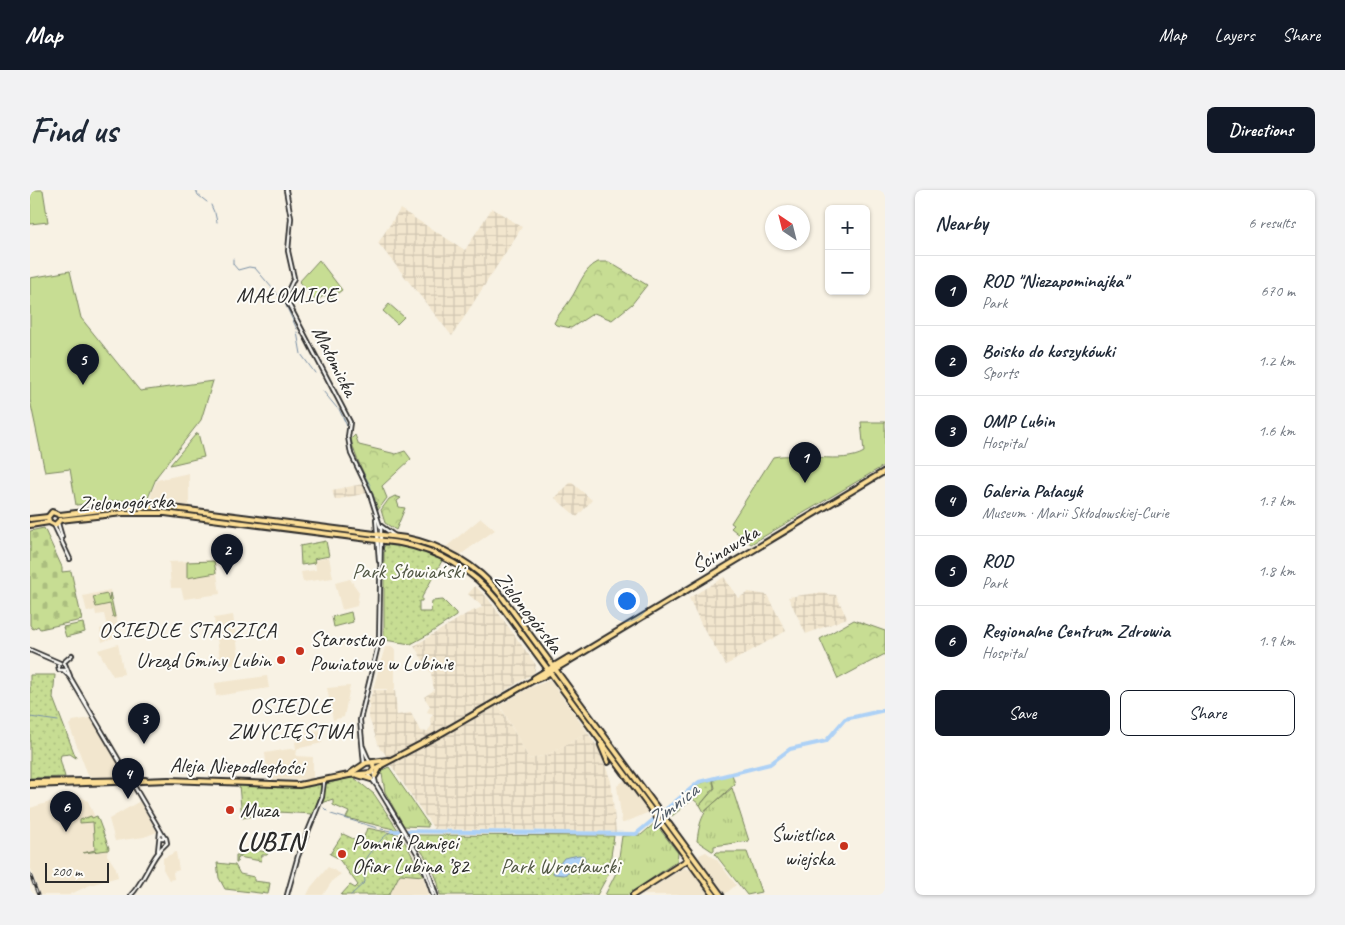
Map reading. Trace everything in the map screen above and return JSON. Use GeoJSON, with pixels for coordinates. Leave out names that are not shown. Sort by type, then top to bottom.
{"type":"FeatureCollection","features":[{"type":"Feature","properties":{"kind":"main road","name":"Ścinawska"},"geometry":{"type":"LineString","coordinates":[[549,671],[885,471]]}},
{"type":"Feature","properties":{"kind":"main road","name":"Zielonogórska"},"geometry":{"type":"LineString","coordinates":[[30,525],[48,519],[54,512],[60,515],[115,508],[165,507],[396,536],[436,547],[458,558],[478,572],[500,594],[721,895]]}},
{"type":"Feature","properties":{"kind":"main road","name":"Zielonogórska"},"geometry":{"type":"LineString","coordinates":[[58,523],[116,514],[165,513],[379,540],[414,546],[435,553],[472,575],[496,598],[714,895]]}},
{"type":"Feature","properties":{"kind":"main road"},"geometry":{"type":"LineString","coordinates":[[48,519],[58,523],[60,515]]}},
{"type":"Feature","properties":{"kind":"main road","name":"Zielonogórska"},"geometry":{"type":"LineString","coordinates":[[30,519],[48,519]]}},
{"type":"Feature","properties":{"kind":"main road"},"geometry":{"type":"LineString","coordinates":[[540,659],[543,666],[542,675]]}},
{"type":"Feature","properties":{"kind":"main road"},"geometry":{"type":"LineString","coordinates":[[548,659],[562,663],[560,676]]}},
{"type":"Feature","properties":{"kind":"main road"},"geometry":{"type":"LineString","coordinates":[[356,774],[373,774],[390,760],[440,734],[549,671]]}},
{"type":"Feature","properties":{"kind":"main road"},"geometry":{"type":"LineString","coordinates":[[542,675],[555,680]]}},
{"type":"Feature","properties":{"kind":"main road"},"geometry":{"type":"LineString","coordinates":[[598,738],[608,762]]}},
{"type":"Feature","properties":{"kind":"main road"},"geometry":{"type":"LineString","coordinates":[[365,773],[363,766],[390,760]]}},
{"type":"Feature","properties":{"kind":"main road"},"geometry":{"type":"LineString","coordinates":[[371,763],[373,774]]}},
{"type":"Feature","properties":{"kind":"main road","name":"Aleja Niepodległości"},"geometry":{"type":"LineString","coordinates":[[349,775],[363,766]]}},
{"type":"Feature","properties":{"kind":"main road","name":"Aleja Niepodległości"},"geometry":{"type":"LineString","coordinates":[[30,784],[153,780],[287,785],[324,781],[356,774],[373,774]]}},
{"type":"Feature","properties":{"kind":"main road"},"geometry":{"type":"LineString","coordinates":[[637,895],[693,856]]}},
{"type":"Feature","properties":{"kind":"main road"},"geometry":{"type":"LineString","coordinates":[[633,895],[688,860]]}},
{"type":"Feature","properties":{"kind":"street","name":"Małomicka"},"geometry":{"type":"LineString","coordinates":[[286,190],[292,217],[288,251],[294,279],[285,297],[350,422],[348,439],[351,454],[368,489],[380,526],[379,534]]}},
{"type":"Feature","properties":{"kind":"street","name":"Małomicka"},"geometry":{"type":"LineString","coordinates":[[376,515],[379,534]]}},
{"type":"Feature","properties":{"kind":"street"},"geometry":{"type":"LineString","coordinates":[[58,523],[70,559]]}},
{"type":"Feature","properties":{"kind":"street"},"geometry":{"type":"LineString","coordinates":[[380,526],[396,536]]}},
{"type":"Feature","properties":{"kind":"street"},"geometry":{"type":"LineString","coordinates":[[363,766],[360,716],[379,641],[379,534]]}},
{"type":"Feature","properties":{"kind":"street"},"geometry":{"type":"LineString","coordinates":[[379,540],[381,549],[380,562]]}},
{"type":"Feature","properties":{"kind":"street"},"geometry":{"type":"LineString","coordinates":[[381,549],[390,542]]}},
{"type":"Feature","properties":{"kind":"street"},"geometry":{"type":"LineString","coordinates":[[30,650],[62,664],[160,830],[162,845]]}},
{"type":"Feature","properties":{"kind":"street"},"geometry":{"type":"LineString","coordinates":[[65,670],[59,670],[62,664],[71,656]]}},
{"type":"Feature","properties":{"kind":"street"},"geometry":{"type":"LineString","coordinates":[[362,744],[371,763]]}},
{"type":"Feature","properties":{"kind":"street"},"geometry":{"type":"LineString","coordinates":[[373,774],[377,786],[431,878],[434,895]]}},
{"type":"Feature","properties":{"kind":"street"},"geometry":{"type":"LineString","coordinates":[[287,895],[303,842],[320,803],[324,781]]}},
{"type":"Feature","properties":{"kind":"street"},"geometry":{"type":"LineString","coordinates":[[131,895],[143,880],[162,845],[167,841],[162,838]]}},
{"type":"Feature","properties":{"kind":"shaded area"},"geometry":{"type":"Polygon","coordinates":[[[492,208],[522,227],[452,336],[378,243],[400,209],[465,250],[492,208]]]}},
{"type":"Feature","properties":{"kind":"shaded area"},"geometry":{"type":"Polygon","coordinates":[[[189,473],[189,506],[152,503],[151,494],[157,480],[189,473]]]}},
{"type":"Feature","properties":{"kind":"shaded area"},"geometry":{"type":"Polygon","coordinates":[[[571,482],[592,500],[577,517],[555,498],[571,482]]]}},
{"type":"Feature","properties":{"kind":"shaded area"},"geometry":{"type":"Polygon","coordinates":[[[363,484],[367,493],[335,500],[332,490],[363,484]]]}},
{"type":"Feature","properties":{"kind":"shaded area"},"geometry":{"type":"Polygon","coordinates":[[[481,518],[495,530],[460,555],[446,547],[481,518]]]}},
{"type":"Feature","properties":{"kind":"shaded area"},"geometry":{"type":"Polygon","coordinates":[[[329,557],[333,578],[303,582],[301,572],[316,570],[315,560],[329,557]]]}},
{"type":"Feature","properties":{"kind":"shaded area"},"geometry":{"type":"Polygon","coordinates":[[[215,560],[220,594],[184,599],[181,588],[171,588],[169,562],[215,560]]]}},
{"type":"Feature","properties":{"kind":"shaded area"},"geometry":{"type":"Polygon","coordinates":[[[724,577],[738,598],[749,592],[767,595],[786,631],[726,665],[701,624],[689,598],[724,577]]]}},
{"type":"Feature","properties":{"kind":"shaded area"},"geometry":{"type":"Polygon","coordinates":[[[350,579],[359,592],[357,606],[342,610],[335,583],[350,579]]]}},
{"type":"Feature","properties":{"kind":"shaded area"},"geometry":{"type":"Polygon","coordinates":[[[475,586],[487,597],[536,665],[534,673],[495,697],[529,759],[547,755],[588,733],[599,749],[611,781],[616,832],[434,829],[390,764],[384,752],[380,749],[369,718],[369,701],[373,690],[395,690],[397,715],[411,713],[420,731],[427,732],[432,725],[430,719],[433,714],[427,712],[430,706],[424,697],[434,690],[431,673],[414,646],[468,613],[483,607],[468,594],[475,586]]]}},
{"type":"Feature","properties":{"kind":"shaded area"},"geometry":{"type":"Polygon","coordinates":[[[110,590],[120,635],[102,642],[100,629],[107,627],[104,614],[96,615],[95,610],[87,612],[83,596],[110,590]]]}},
{"type":"Feature","properties":{"kind":"shaded area"},"geometry":{"type":"Polygon","coordinates":[[[817,593],[836,595],[847,618],[806,634],[788,597],[817,593]]]}},
{"type":"Feature","properties":{"kind":"shaded area"},"geometry":{"type":"Polygon","coordinates":[[[233,615],[240,664],[221,666],[214,618],[233,615]]]}},
{"type":"Feature","properties":{"kind":"shaded area"},"geometry":{"type":"Polygon","coordinates":[[[118,644],[124,674],[113,676],[98,650],[118,644]]]}},
{"type":"Feature","properties":{"kind":"shaded area"},"geometry":{"type":"Polygon","coordinates":[[[385,647],[393,647],[395,650],[395,689],[373,689],[385,647]]]}},
{"type":"Feature","properties":{"kind":"shaded area"},"geometry":{"type":"Polygon","coordinates":[[[267,676],[269,688],[216,696],[215,683],[267,676]]]}},
{"type":"Feature","properties":{"kind":"shaded area"},"geometry":{"type":"Polygon","coordinates":[[[550,680],[588,733],[547,755],[529,759],[500,705],[529,688],[550,680]]]}},
{"type":"Feature","properties":{"kind":"shaded area"},"geometry":{"type":"Polygon","coordinates":[[[350,686],[344,717],[333,720],[327,688],[350,686]]]}},
{"type":"Feature","properties":{"kind":"shaded area"},"geometry":{"type":"Polygon","coordinates":[[[94,719],[126,772],[122,778],[93,779],[88,775],[69,725],[73,721],[94,719]]]}},
{"type":"Feature","properties":{"kind":"shaded area"},"geometry":{"type":"Polygon","coordinates":[[[320,730],[322,743],[296,749],[295,742],[306,739],[305,733],[320,730]]]}},
{"type":"Feature","properties":{"kind":"shaded area"},"geometry":{"type":"Polygon","coordinates":[[[290,749],[297,750],[296,756],[313,757],[313,779],[268,780],[265,753],[290,749]]]}},
{"type":"Feature","properties":{"kind":"shaded area"},"geometry":{"type":"Polygon","coordinates":[[[626,779],[649,812],[622,823],[617,786],[626,779]]]}},
{"type":"Feature","properties":{"kind":"shaded area"},"geometry":{"type":"Polygon","coordinates":[[[76,794],[88,801],[108,848],[107,855],[116,868],[118,877],[90,885],[69,895],[40,895],[30,866],[30,808],[76,794]]]}},
{"type":"Feature","properties":{"kind":"shaded area"},"geometry":{"type":"Polygon","coordinates":[[[140,801],[157,832],[144,837],[115,841],[109,819],[140,801]]]}},
{"type":"Feature","properties":{"kind":"shaded area"},"geometry":{"type":"Polygon","coordinates":[[[176,852],[179,870],[173,872],[174,879],[169,880],[163,869],[163,858],[176,852]]]}},
{"type":"Feature","properties":{"kind":"shaded area"},"geometry":{"type":"Polygon","coordinates":[[[706,852],[717,860],[736,885],[725,894],[699,859],[699,855],[706,852]]]}},
{"type":"Feature","properties":{"kind":"shaded area"},"geometry":{"type":"Polygon","coordinates":[[[328,867],[341,874],[333,880],[323,895],[307,895],[311,887],[328,867]]]}},
{"type":"Feature","properties":{"kind":"shaded area"},"geometry":{"type":"Polygon","coordinates":[[[683,868],[691,870],[710,895],[641,895],[683,868]]]}},
{"type":"Feature","properties":{"kind":"shaded area"},"geometry":{"type":"Polygon","coordinates":[[[400,874],[423,876],[429,895],[389,895],[400,874]]]}},
{"type":"Feature","properties":{"kind":"green space"},"geometry":{"type":"Polygon","coordinates":[[[30,190],[43,190],[48,222],[30,224],[30,190]]]}},
{"type":"Feature","properties":{"kind":"green space"},"geometry":{"type":"Polygon","coordinates":[[[319,260],[342,290],[329,300],[325,295],[316,301],[299,282],[319,260]]]}},
{"type":"Feature","properties":{"kind":"green space"},"geometry":{"type":"Polygon","coordinates":[[[598,262],[609,262],[647,285],[632,304],[612,320],[594,313],[571,328],[556,325],[554,323],[585,274],[598,262]]]}},
{"type":"Feature","properties":{"kind":"green space"},"geometry":{"type":"Polygon","coordinates":[[[70,271],[81,318],[140,391],[213,381],[201,420],[157,476],[148,498],[76,505],[70,469],[45,472],[30,400],[30,278],[70,271]]]}},
{"type":"Feature","properties":{"kind":"green space"},"geometry":{"type":"Polygon","coordinates":[[[389,304],[404,317],[397,324],[383,311],[389,304]]]}},
{"type":"Feature","properties":{"kind":"green space"},"geometry":{"type":"Polygon","coordinates":[[[861,422],[885,422],[885,465],[751,544],[731,528],[734,525],[731,523],[773,457],[844,458],[855,456],[864,452],[861,422]]]}},
{"type":"Feature","properties":{"kind":"green space"},"geometry":{"type":"Polygon","coordinates":[[[198,433],[204,457],[170,465],[196,434],[198,433]]]}},
{"type":"Feature","properties":{"kind":"green space"},"geometry":{"type":"Polygon","coordinates":[[[355,435],[359,445],[396,454],[405,451],[411,459],[382,486],[387,498],[378,510],[372,491],[353,448],[351,439],[355,435]]]}},
{"type":"Feature","properties":{"kind":"green space"},"geometry":{"type":"Polygon","coordinates":[[[395,496],[401,498],[397,501],[399,507],[405,508],[396,530],[385,523],[381,510],[389,499],[395,496]]]}},
{"type":"Feature","properties":{"kind":"green space"},"geometry":{"type":"Polygon","coordinates":[[[152,508],[362,533],[370,535],[152,512],[152,508]]]}},
{"type":"Feature","properties":{"kind":"green space"},"geometry":{"type":"Polygon","coordinates":[[[44,528],[62,567],[62,572],[71,571],[82,620],[40,629],[38,626],[33,629],[30,625],[30,531],[44,528]]]}},
{"type":"Feature","properties":{"kind":"green space"},"geometry":{"type":"Polygon","coordinates":[[[384,538],[412,540],[437,548],[461,561],[482,578],[502,599],[535,643],[549,666],[493,593],[447,558],[384,538]]]}},
{"type":"Feature","properties":{"kind":"green space"},"geometry":{"type":"Polygon","coordinates":[[[326,541],[329,556],[314,559],[315,563],[301,565],[300,546],[326,541]]]}},
{"type":"Feature","properties":{"kind":"green space","name":"Park Słowiański"},"geometry":{"type":"Polygon","coordinates":[[[391,544],[413,548],[443,559],[422,597],[422,601],[419,601],[419,612],[431,612],[432,601],[443,600],[456,613],[456,616],[411,644],[384,640],[385,551],[383,549],[385,545],[391,544]]]}},
{"type":"Feature","properties":{"kind":"green space"},"geometry":{"type":"Polygon","coordinates":[[[214,561],[216,573],[187,578],[187,562],[214,561]]]}},
{"type":"Feature","properties":{"kind":"green space"},"geometry":{"type":"Polygon","coordinates":[[[110,593],[115,617],[113,617],[110,604],[96,607],[93,597],[107,594],[109,601],[110,593]]]}},
{"type":"Feature","properties":{"kind":"green space"},"geometry":{"type":"Polygon","coordinates":[[[351,612],[353,622],[334,627],[332,617],[351,612]]]}},
{"type":"Feature","properties":{"kind":"green space"},"geometry":{"type":"Polygon","coordinates":[[[854,620],[885,631],[885,654],[838,679],[820,639],[854,620]]]}},
{"type":"Feature","properties":{"kind":"green space"},"geometry":{"type":"Polygon","coordinates":[[[83,623],[85,632],[66,637],[63,627],[83,623]]]}},
{"type":"Feature","properties":{"kind":"green space"},"geometry":{"type":"Polygon","coordinates":[[[30,675],[55,675],[53,698],[76,758],[70,754],[61,755],[60,759],[65,777],[30,778],[30,675]]]}},
{"type":"Feature","properties":{"kind":"green space"},"geometry":{"type":"Polygon","coordinates":[[[389,767],[428,824],[428,827],[404,826],[385,792],[382,774],[378,775],[382,770],[389,767]]]}},
{"type":"Feature","properties":{"kind":"green space"},"geometry":{"type":"Polygon","coordinates":[[[732,774],[735,784],[704,812],[700,805],[715,788],[713,780],[732,774]]]}},
{"type":"Feature","properties":{"kind":"green space"},"geometry":{"type":"Polygon","coordinates":[[[353,777],[374,794],[398,830],[346,818],[349,812],[333,805],[333,799],[321,803],[326,784],[353,777]]]}},
{"type":"Feature","properties":{"kind":"green space"},"geometry":{"type":"Polygon","coordinates":[[[713,780],[714,788],[700,805],[693,799],[672,816],[667,811],[699,783],[713,780]]]}},
{"type":"Feature","properties":{"kind":"green space"},"geometry":{"type":"Polygon","coordinates":[[[319,784],[322,788],[313,814],[278,812],[242,818],[239,785],[292,787],[319,784]]]}},
{"type":"Feature","properties":{"kind":"green space"},"geometry":{"type":"Polygon","coordinates":[[[732,788],[749,841],[714,846],[714,851],[712,851],[697,841],[701,822],[711,805],[732,788]]]}},
{"type":"Feature","properties":{"kind":"green space"},"geometry":{"type":"Polygon","coordinates":[[[91,816],[92,818],[97,816],[109,848],[108,850],[83,853],[95,850],[93,822],[80,823],[80,820],[91,816]]]}},
{"type":"Feature","properties":{"kind":"green space"},"geometry":{"type":"Polygon","coordinates":[[[655,823],[678,853],[677,861],[628,895],[605,895],[617,871],[622,836],[641,835],[655,823]]]}},
{"type":"Feature","properties":{"kind":"green space"},"geometry":{"type":"Polygon","coordinates":[[[367,828],[401,835],[423,876],[400,874],[389,895],[341,895],[350,885],[355,888],[358,885],[338,858],[330,854],[343,834],[362,843],[367,828]]]}},
{"type":"Feature","properties":{"kind":"green space","name":"Park Wrocławski"},"geometry":{"type":"Polygon","coordinates":[[[416,835],[614,836],[608,875],[597,895],[440,895],[435,874],[415,842],[416,835]]]}},
{"type":"Feature","properties":{"kind":"green space"},"geometry":{"type":"Polygon","coordinates":[[[247,849],[268,852],[267,855],[262,855],[261,861],[238,857],[236,863],[236,855],[242,855],[243,851],[247,849]]]}},
{"type":"Feature","properties":{"kind":"green space"},"geometry":{"type":"Polygon","coordinates":[[[717,852],[747,852],[761,892],[747,895],[715,854],[717,852]]]}},
{"type":"Feature","properties":{"kind":"green space"},"geometry":{"type":"Polygon","coordinates":[[[217,863],[235,865],[240,874],[254,877],[254,881],[270,883],[268,894],[225,889],[219,878],[217,863]]]}},
{"type":"Feature","properties":{"kind":"water"},"geometry":{"type":"Polygon","coordinates":[[[584,856],[586,865],[564,875],[554,874],[553,872],[564,858],[584,856]]]}},
{"type":"Feature","properties":{"kind":"waterway"},"geometry":{"type":"LineString","coordinates":[[196,190],[198,195],[207,202]]}},
{"type":"Feature","properties":{"kind":"waterway"},"geometry":{"type":"LineString","coordinates":[[211,205],[214,212]]}},
{"type":"Feature","properties":{"kind":"waterway"},"geometry":{"type":"LineString","coordinates":[[215,213],[217,222]]}},
{"type":"Feature","properties":{"kind":"waterway"},"geometry":{"type":"LineString","coordinates":[[233,259],[233,264],[238,270],[249,267],[255,268],[278,295]]}},
{"type":"Feature","properties":{"kind":"waterway"},"geometry":{"type":"LineString","coordinates":[[282,297],[297,329]]}},
{"type":"Feature","properties":{"kind":"waterway"},"geometry":{"type":"LineString","coordinates":[[297,332],[301,354],[315,373]]}},
{"type":"Feature","properties":{"kind":"waterway"},"geometry":{"type":"LineString","coordinates":[[323,391],[337,408]]}},
{"type":"Feature","properties":{"kind":"waterway"},"geometry":{"type":"LineString","coordinates":[[339,409],[348,428]]}},
{"type":"Feature","properties":{"kind":"waterway"},"geometry":{"type":"LineString","coordinates":[[350,435],[354,457],[370,485],[382,525]]}},
{"type":"Feature","properties":{"kind":"waterway","name":"Zimnica"},"geometry":{"type":"LineString","coordinates":[[392,831],[636,834],[699,782],[770,764],[790,749],[826,741],[845,719],[885,710]]}},
{"type":"Feature","properties":{"kind":"waterway","name":"Zimnica"},"geometry":{"type":"LineString","coordinates":[[30,717],[58,721]]}},
{"type":"Feature","properties":{"kind":"waterway","name":"Zimnica"},"geometry":{"type":"LineString","coordinates":[[324,808],[327,811]]}},
{"type":"Feature","properties":{"kind":"waterway","name":"Zimnica"},"geometry":{"type":"LineString","coordinates":[[331,814],[377,828]]}},
{"type":"Feature","properties":{"kind":"waterway","name":"Zimnica"},"geometry":{"type":"LineString","coordinates":[[381,829],[391,831]]}},
{"type":"Feature","properties":{"kind":"waterway"},"geometry":{"type":"LineString","coordinates":[[351,895],[365,882],[362,868],[363,862],[380,841],[392,831]]}},
{"type":"Feature","properties":{"kind":"railway"},"geometry":{"type":"LineString","coordinates":[[30,874],[38,895]]}},
{"type":"Feature","properties":{"kind":"place","name":"ROD"},"geometry":{"type":"Point","coordinates":[83,385]}},
{"type":"Feature","properties":{"kind":"place","name":"ROD \"Niezapominajka\""},"geometry":{"type":"Point","coordinates":[805,483]}},
{"type":"Feature","properties":{"kind":"place","name":"Boisko do koszykówki"},"geometry":{"type":"Point","coordinates":[227,575]}},
{"type":"Feature","properties":{"kind":"place","name":"Starostwo Powiatowe w Lubinie"},"geometry":{"type":"Point","coordinates":[300,651]}},
{"type":"Feature","properties":{"kind":"place","name":"Urząd Gminy Lubin"},"geometry":{"type":"Point","coordinates":[281,660]}},
{"type":"Feature","properties":{"kind":"place","name":"OMP Lubin"},"geometry":{"type":"Point","coordinates":[144,744]}},
{"type":"Feature","properties":{"kind":"place","name":"Galeria Pałacyk"},"geometry":{"type":"Point","coordinates":[128,799]}},
{"type":"Feature","properties":{"kind":"place","name":"Muza"},"geometry":{"type":"Point","coordinates":[230,810]}},
{"type":"Feature","properties":{"kind":"place","name":"Regionalne Centrum Zdrowia"},"geometry":{"type":"Point","coordinates":[66,832]}},
{"type":"Feature","properties":{"kind":"place","name":"Świetlica wiejska"},"geometry":{"type":"Point","coordinates":[844,846]}},
{"type":"Feature","properties":{"kind":"place","name":"Pomnik Pamięci Ofiar Lubina ’82"},"geometry":{"type":"Point","coordinates":[342,854]}},
{"type":"Feature","properties":{"kind":"district","name":"MAŁOMICE"},"geometry":{"type":"Point","coordinates":[287,295]}},
{"type":"Feature","properties":{"kind":"district","name":"OSIEDLE STASZICA"},"geometry":{"type":"Point","coordinates":[188,630]}},
{"type":"Feature","properties":{"kind":"district","name":"OSIEDLE ZWYCIĘSTWA"},"geometry":{"type":"Point","coordinates":[291,718]}},
{"type":"Feature","properties":{"kind":"district","name":"LUBIN"},"geometry":{"type":"Point","coordinates":[271,841]}}]}
